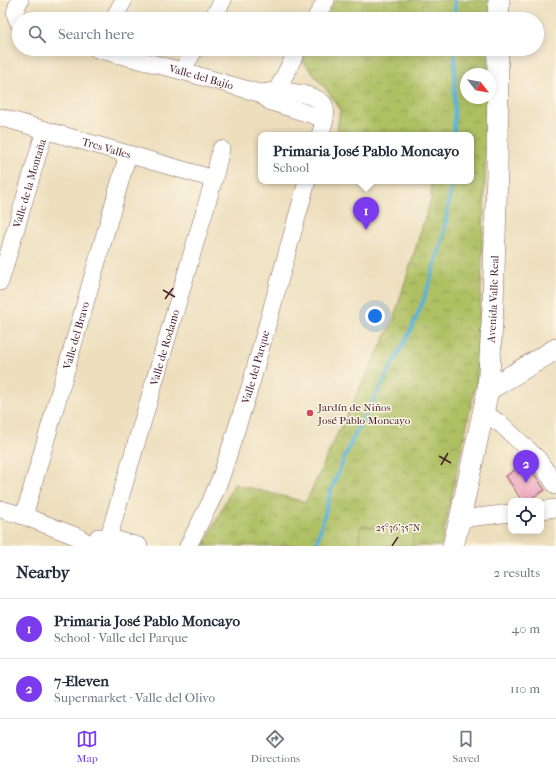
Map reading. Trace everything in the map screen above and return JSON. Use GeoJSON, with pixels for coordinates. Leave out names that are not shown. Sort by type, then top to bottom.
{"type":"FeatureCollection","features":[{"type":"Feature","properties":{"kind":"street"},"geometry":{"type":"LineString","coordinates":[[16,12],[20,0]]}},
{"type":"Feature","properties":{"kind":"street"},"geometry":{"type":"LineString","coordinates":[[117,12],[124,0]]}},
{"type":"Feature","properties":{"kind":"street"},"geometry":{"type":"LineString","coordinates":[[216,12],[223,0]]}},
{"type":"Feature","properties":{"kind":"street"},"geometry":{"type":"LineString","coordinates":[[319,12],[326,0]]}},
{"type":"Feature","properties":{"kind":"street"},"geometry":{"type":"LineString","coordinates":[[498,12],[499,0]]}},
{"type":"Feature","properties":{"kind":"street","name":"Valle del Bajío"},"geometry":{"type":"LineString","coordinates":[[124,56],[269,95]]}},
{"type":"Feature","properties":{"kind":"street"},"geometry":{"type":"LineString","coordinates":[[182,71],[191,56]]}},
{"type":"Feature","properties":{"kind":"street"},"geometry":{"type":"LineString","coordinates":[[269,95],[294,56]]}},
{"type":"Feature","properties":{"kind":"street","name":"Avenida Valle Real"},"geometry":{"type":"LineString","coordinates":[[452,546],[460,518],[488,390],[493,298],[497,171],[498,56]]}},
{"type":"Feature","properties":{"kind":"street"},"geometry":{"type":"LineString","coordinates":[[269,95],[294,92],[320,99],[324,104],[325,111],[325,119],[321,132]]}},
{"type":"Feature","properties":{"kind":"street","name":"Tres Valles"},"geometry":{"type":"LineString","coordinates":[[0,117],[214,179]]}},
{"type":"Feature","properties":{"kind":"street","name":"Valle de la Montaña"},"geometry":{"type":"LineString","coordinates":[[0,282],[45,130]]}},
{"type":"Feature","properties":{"kind":"street","name":"Valle de Rodamo"},"geometry":{"type":"LineString","coordinates":[[107,542],[214,179],[221,149]]}},
{"type":"Feature","properties":{"kind":"street","name":"Valle del Bravo"},"geometry":{"type":"LineString","coordinates":[[24,516],[128,154]]}},
{"type":"Feature","properties":{"kind":"street","name":"Valle del Parque"},"geometry":{"type":"LineString","coordinates":[[188,546],[210,503],[221,476],[250,387],[306,184]]}},
{"type":"Feature","properties":{"kind":"street"},"geometry":{"type":"LineString","coordinates":[[488,390],[556,349]]}},
{"type":"Feature","properties":{"kind":"street"},"geometry":{"type":"LineString","coordinates":[[483,412],[502,425],[538,459],[556,486]]}},
{"type":"Feature","properties":{"kind":"street"},"geometry":{"type":"LineString","coordinates":[[544,510],[556,508]]}},
{"type":"Feature","properties":{"kind":"street"},"geometry":{"type":"LineString","coordinates":[[0,509],[24,516],[78,536],[107,542],[139,546]]}},
{"type":"Feature","properties":{"kind":"street"},"geometry":{"type":"LineString","coordinates":[[460,518],[508,513]]}},
{"type":"Feature","properties":{"kind":"street"},"geometry":{"type":"LineString","coordinates":[[78,536],[93,546]]}},
{"type":"Feature","properties":{"kind":"green space"},"geometry":{"type":"Polygon","coordinates":[[[336,0],[489,0],[489,12],[328,12],[336,0]]]}},
{"type":"Feature","properties":{"kind":"green space"},"geometry":{"type":"Polygon","coordinates":[[[302,56],[489,56],[488,68],[460,68],[460,104],[488,104],[481,288],[477,377],[441,546],[204,546],[234,484],[306,502],[393,321],[431,198],[431,184],[474,184],[474,132],[337,132],[340,109],[301,59],[302,56]]]}},
{"type":"Feature","properties":{"kind":"green space"},"geometry":{"type":"Polygon","coordinates":[[[361,526],[414,533],[412,546],[358,546],[361,526]]]}},
{"type":"Feature","properties":{"kind":"building"},"geometry":{"type":"Polygon","coordinates":[[[526,462],[545,490],[531,498],[520,498],[506,476],[526,462]]]}},
{"type":"Feature","properties":{"kind":"waterway"},"geometry":{"type":"LineString","coordinates":[[455,0],[455,12]]}},
{"type":"Feature","properties":{"kind":"waterway"},"geometry":{"type":"LineString","coordinates":[[454,132],[455,56]]}},
{"type":"Feature","properties":{"kind":"waterway"},"geometry":{"type":"LineString","coordinates":[[316,546],[331,490],[352,440],[411,330],[424,299],[443,239],[452,184]]}},
{"type":"Feature","properties":{"kind":"place","name":"Primaria José Pablo Moncayo"},"geometry":{"type":"Point","coordinates":[366,230]}},
{"type":"Feature","properties":{"kind":"place","name":"Jardín de Niños José Pablo Moncayo"},"geometry":{"type":"Point","coordinates":[310,413]}},
{"type":"Feature","properties":{"kind":"place","name":"7-Eleven"},"geometry":{"type":"Point","coordinates":[526,483]}}]}
